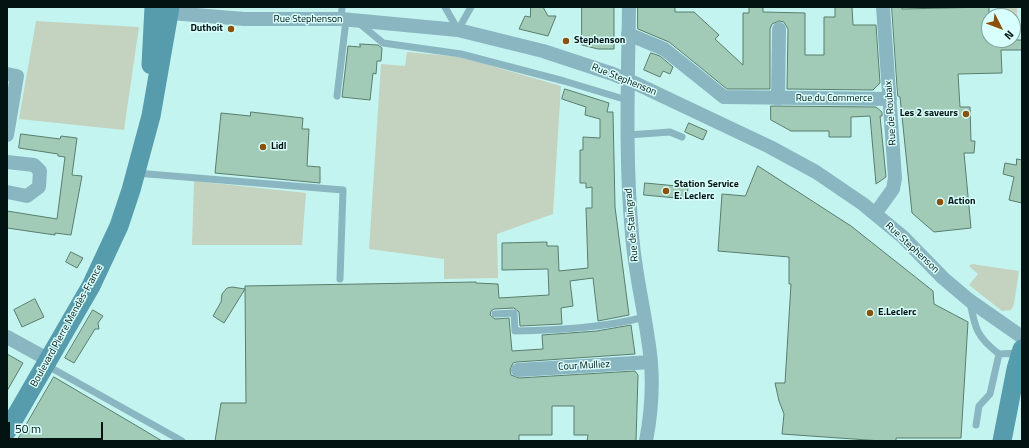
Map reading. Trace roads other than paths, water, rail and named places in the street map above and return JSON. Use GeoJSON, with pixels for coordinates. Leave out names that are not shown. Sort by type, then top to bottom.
{"type":"FeatureCollection","features":[{"type":"Feature","properties":{"kind":"street","name":"Rue de Stalingrad"},"geometry":{"type":"LineString","coordinates":[[629,7],[628,135],[632,233],[651,362],[652,404],[646,441]]}},
{"type":"Feature","properties":{"kind":"street","name":"Rue de Roubaix"},"geometry":{"type":"LineString","coordinates":[[875,214],[895,184],[883,7]]}},
{"type":"Feature","properties":{"kind":"street","name":"Rue Stephenson"},"geometry":{"type":"LineString","coordinates":[[162,9],[244,19],[346,17],[458,30],[543,51],[628,80],[789,156],[833,183],[903,237],[935,270],[1022,348]]}},
{"type":"Feature","properties":{"kind":"street","name":"Boulevard Pierre Mendès-France"},"geometry":{"type":"LineString","coordinates":[[7,431],[103,262],[119,226],[136,173],[153,103],[162,9]]}},
{"type":"Feature","properties":{"kind":"street"},"geometry":{"type":"LineString","coordinates":[[778,99],[779,29]]}},
{"type":"Feature","properties":{"kind":"street","name":"Rue du Commerce"},"geometry":{"type":"LineString","coordinates":[[628,34],[664,49],[724,97],[778,99],[890,99]]}},
{"type":"Feature","properties":{"kind":"street"},"geometry":{"type":"LineString","coordinates":[[7,74],[17,76],[7,135]]}},
{"type":"Feature","properties":{"kind":"street"},"geometry":{"type":"LineString","coordinates":[[7,162],[34,165],[40,171],[39,187],[27,196],[7,192]]}},
{"type":"Feature","properties":{"kind":"street"},"geometry":{"type":"LineString","coordinates":[[7,337],[47,363]]}},
{"type":"Feature","properties":{"kind":"street"},"geometry":{"type":"LineString","coordinates":[[1002,441],[1022,348]]}},
{"type":"Feature","properties":{"kind":"street","name":"Cour Mulliez"},"geometry":{"type":"LineString","coordinates":[[518,370],[651,362]]}},
{"type":"Feature","properties":{"kind":"lane"},"geometry":{"type":"LineString","coordinates":[[445,7],[458,30]]}},
{"type":"Feature","properties":{"kind":"lane"},"geometry":{"type":"LineString","coordinates":[[458,30],[471,7]]}},
{"type":"Feature","properties":{"kind":"lane"},"geometry":{"type":"LineString","coordinates":[[337,96],[346,17],[383,44],[461,54],[564,81],[628,100]]}},
{"type":"Feature","properties":{"kind":"lane"},"geometry":{"type":"LineString","coordinates":[[628,135],[670,132],[682,137]]}},
{"type":"Feature","properties":{"kind":"lane"},"geometry":{"type":"LineString","coordinates":[[136,173],[343,190],[340,279]]}},
{"type":"Feature","properties":{"kind":"lane"},"geometry":{"type":"LineString","coordinates":[[969,300],[975,329],[987,345],[999,354]]}},
{"type":"Feature","properties":{"kind":"lane"},"geometry":{"type":"LineString","coordinates":[[495,314],[514,313],[515,331],[578,330],[645,317]]}},
{"type":"Feature","properties":{"kind":"lane"},"geometry":{"type":"LineString","coordinates":[[999,354],[1022,348]]}},
{"type":"Feature","properties":{"kind":"lane"},"geometry":{"type":"LineString","coordinates":[[976,425],[979,406],[990,394],[999,354]]}},
{"type":"Feature","properties":{"kind":"lane"},"geometry":{"type":"LineString","coordinates":[[47,363],[182,441]]}},
{"type":"Feature","properties":{"kind":"place","name":"Duthoit"},"geometry":{"type":"Point","coordinates":[231,29]}},
{"type":"Feature","properties":{"kind":"place","name":"Stephenson"},"geometry":{"type":"Point","coordinates":[566,41]}},
{"type":"Feature","properties":{"kind":"place","name":"Les 2 saveurs"},"geometry":{"type":"Point","coordinates":[966,114]}},
{"type":"Feature","properties":{"kind":"place","name":"Lidl"},"geometry":{"type":"Point","coordinates":[263,147]}},
{"type":"Feature","properties":{"kind":"place","name":"Station Service E. Leclerc"},"geometry":{"type":"Point","coordinates":[666,191]}},
{"type":"Feature","properties":{"kind":"place","name":"Action"},"geometry":{"type":"Point","coordinates":[940,202]}},
{"type":"Feature","properties":{"kind":"place","name":"E.Leclerc"},"geometry":{"type":"Point","coordinates":[870,313]}}]}
